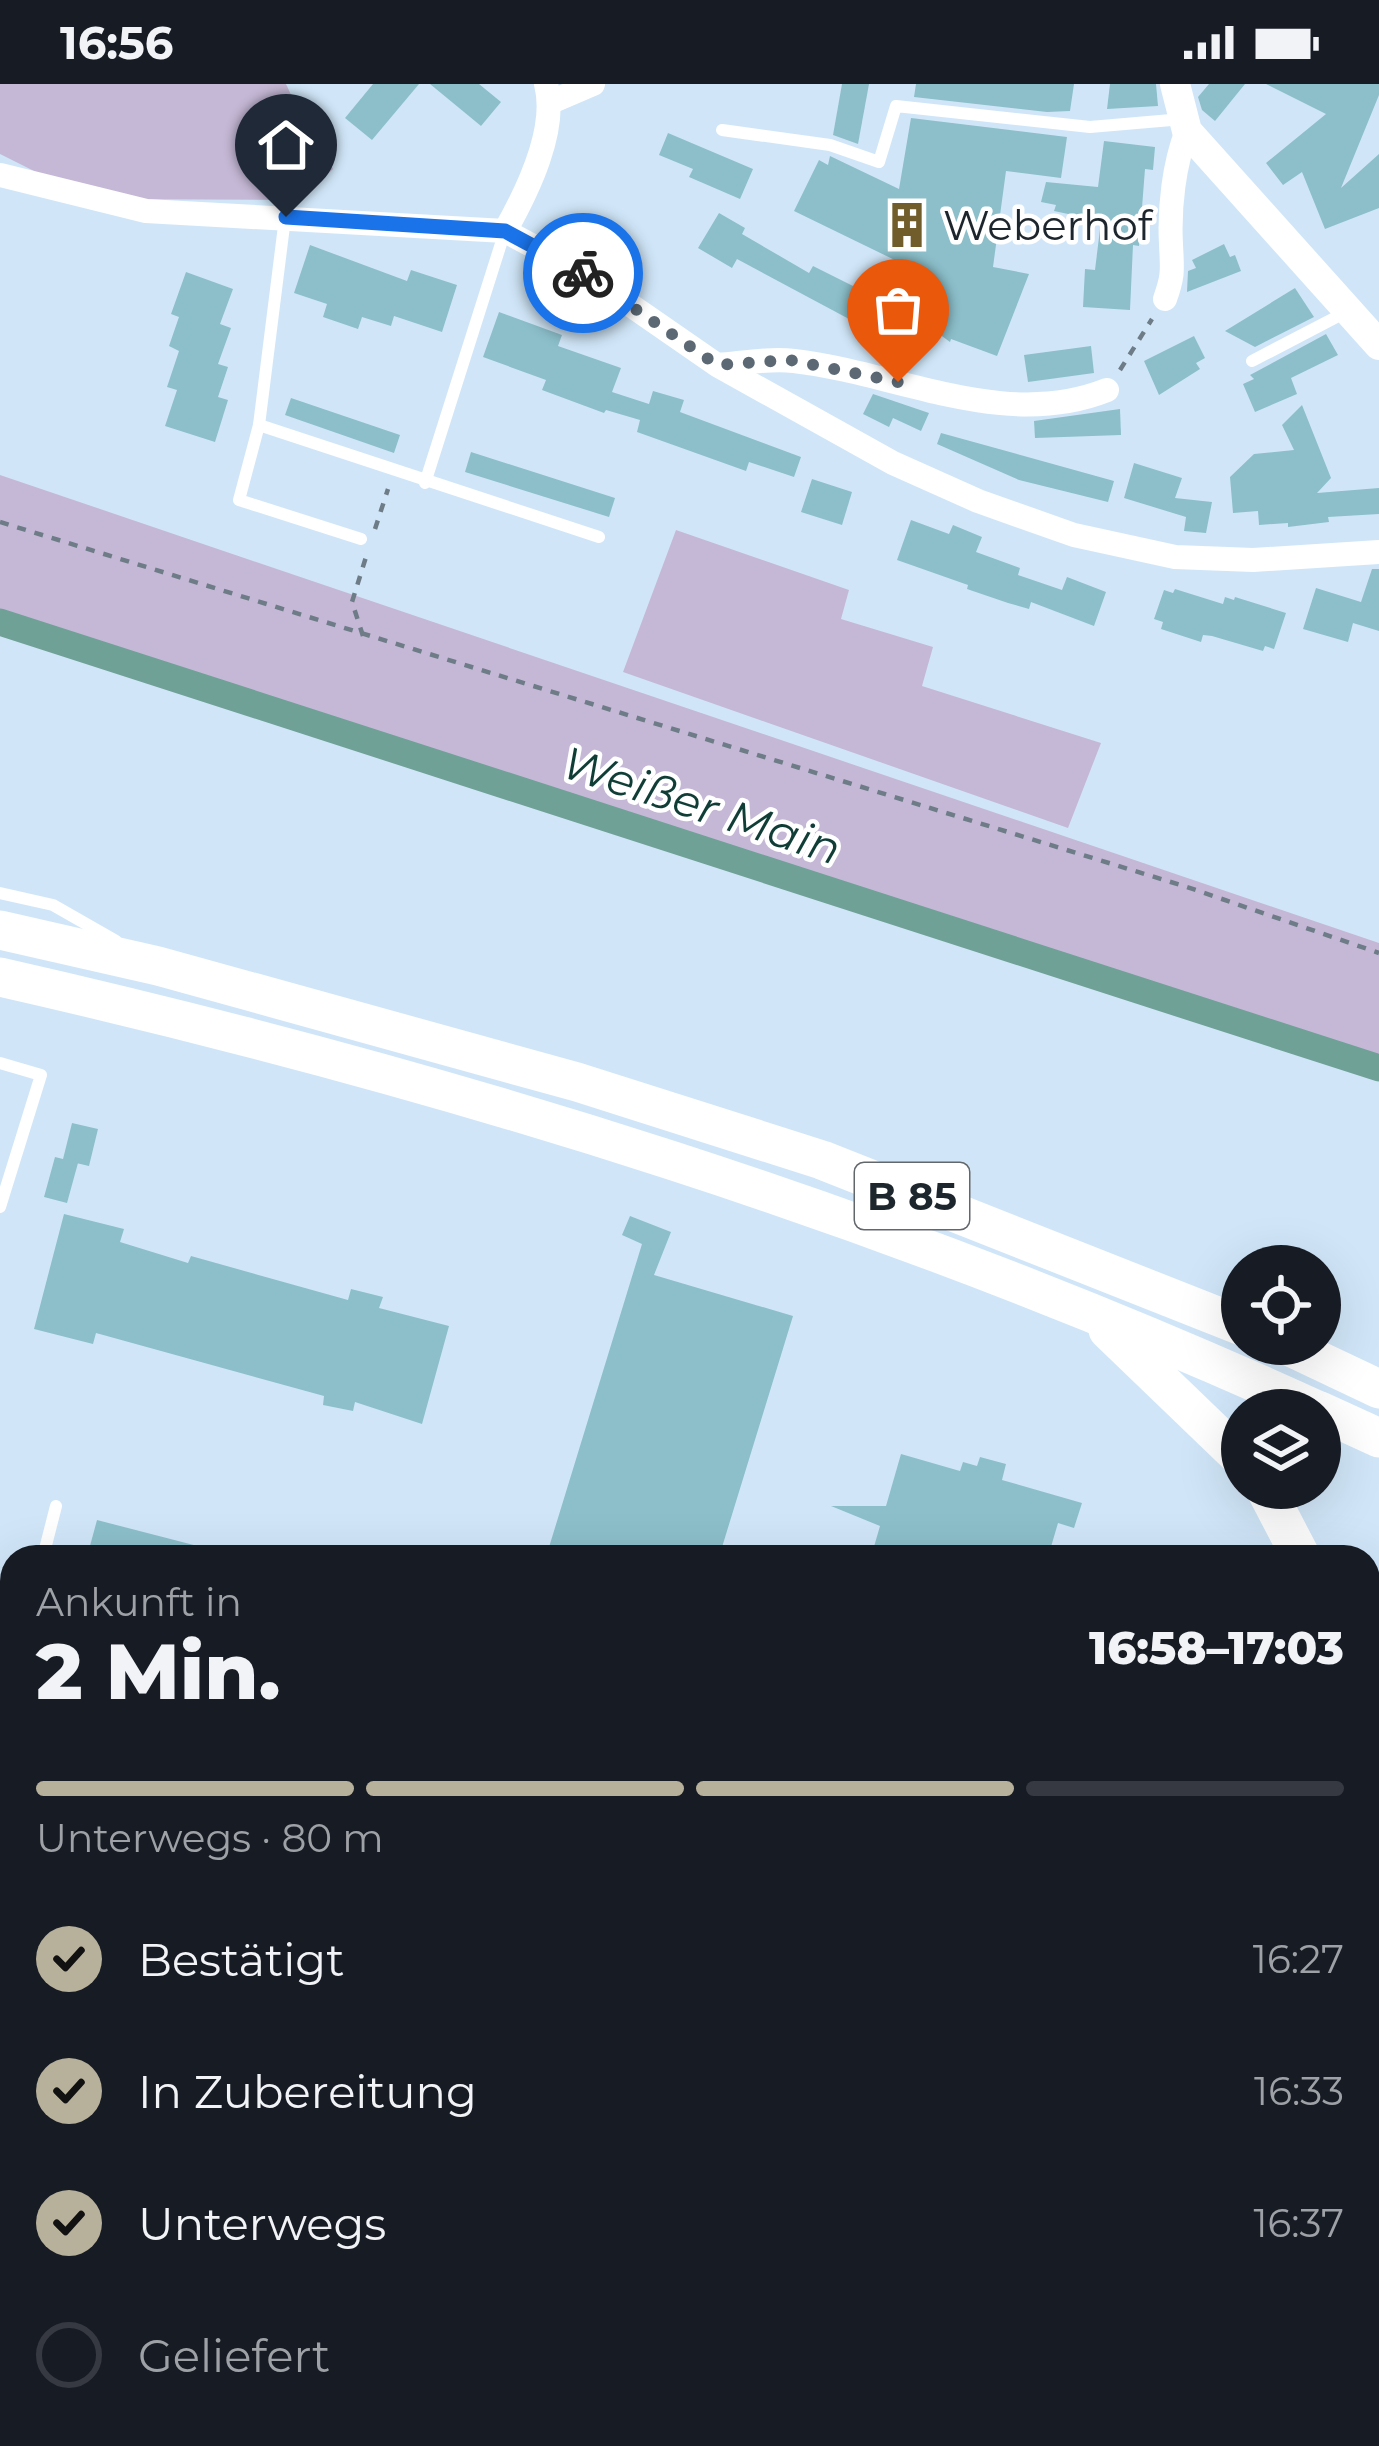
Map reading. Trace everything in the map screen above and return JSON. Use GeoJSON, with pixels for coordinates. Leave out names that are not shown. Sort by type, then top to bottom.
{"type":"FeatureCollection","features":[{"type":"Feature","properties":{"kind":"highway","name":"B 85"},"geometry":{"type":"LineString","coordinates":[[0,930],[158,966],[577,1082],[822,1160],[1221,1317]]}},
{"type":"Feature","properties":{"kind":"highway","name":"B 85"},"geometry":{"type":"LineString","coordinates":[[0,977],[222,1027],[576,1127],[839,1216],[1082,1306]]}},
{"type":"Feature","properties":{"kind":"highway"},"geometry":{"type":"LineString","coordinates":[[1082,1306],[1269,1389]]}},
{"type":"Feature","properties":{"kind":"highway"},"geometry":{"type":"LineString","coordinates":[[1082,1306],[1221,1439]]}},
{"type":"Feature","properties":{"kind":"highway"},"geometry":{"type":"LineString","coordinates":[[1328,1365],[1379,1389]]}},
{"type":"Feature","properties":{"kind":"highway"},"geometry":{"type":"LineString","coordinates":[[1341,1421],[1379,1438]]}},
{"type":"Feature","properties":{"kind":"highway"},"geometry":{"type":"LineString","coordinates":[[1275,1509],[1295,1545]]}},
{"type":"Feature","properties":{"kind":"street"},"geometry":{"type":"LineString","coordinates":[[505,231],[532,181],[548,93],[593,84]]}},
{"type":"Feature","properties":{"kind":"street"},"geometry":{"type":"LineString","coordinates":[[1175,84],[1185,125],[1379,345]]}},
{"type":"Feature","properties":{"kind":"street"},"geometry":{"type":"LineString","coordinates":[[1165,299],[1175,273],[1170,241],[1185,125]]}},
{"type":"Feature","properties":{"kind":"street"},"geometry":{"type":"LineString","coordinates":[[0,176],[146,211],[505,231],[587,275],[717,365],[893,463],[978,501],[1073,535],[1175,557],[1253,560],[1379,552]]}},
{"type":"Feature","properties":{"kind":"street"},"geometry":{"type":"LineString","coordinates":[[717,365],[790,360],[997,405],[1082,400],[1107,390]]}},
{"type":"Feature","properties":{"kind":"lane"},"geometry":{"type":"LineString","coordinates":[[722,130],[830,145],[879,162],[896,106],[1090,127],[1185,125]]}},
{"type":"Feature","properties":{"kind":"lane"},"geometry":{"type":"LineString","coordinates":[[286,217],[259,425],[239,500],[361,539]]}},
{"type":"Feature","properties":{"kind":"lane"},"geometry":{"type":"LineString","coordinates":[[425,483],[505,231]]}},
{"type":"Feature","properties":{"kind":"lane"},"geometry":{"type":"LineString","coordinates":[[1252,361],[1349,311]]}},
{"type":"Feature","properties":{"kind":"lane"},"geometry":{"type":"LineString","coordinates":[[259,425],[599,537]]}},
{"type":"Feature","properties":{"kind":"lane"},"geometry":{"type":"LineString","coordinates":[[0,893],[53,904],[158,966]]}},
{"type":"Feature","properties":{"kind":"lane"},"geometry":{"type":"LineString","coordinates":[[0,1063],[41,1075],[0,1207]]}},
{"type":"Feature","properties":{"kind":"lane"},"geometry":{"type":"LineString","coordinates":[[46,1545],[56,1506]]}},
{"type":"Feature","properties":{"kind":"path"},"geometry":{"type":"LineString","coordinates":[[1107,390],[1165,299]]}},
{"type":"Feature","properties":{"kind":"path"},"geometry":{"type":"LineString","coordinates":[[0,522],[1187,887],[1379,953]]}},
{"type":"Feature","properties":{"kind":"shaded area"},"geometry":{"type":"Polygon","coordinates":[[[0,84],[286,84],[333,169],[301,200],[90,199],[0,154],[0,84]]]}},
{"type":"Feature","properties":{"kind":"shaded area"},"geometry":{"type":"Polygon","coordinates":[[[0,475],[1379,943],[1379,1063],[0,620],[0,475]]]}},
{"type":"Feature","properties":{"kind":"shaded area"},"geometry":{"type":"Polygon","coordinates":[[[676,530],[849,590],[841,619],[933,647],[922,686],[1101,743],[1068,828],[623,672],[676,530]]]}},
{"type":"Feature","properties":{"kind":"building"},"geometry":{"type":"Polygon","coordinates":[[[373,84],[419,84],[372,140],[345,118],[373,84]]]}},
{"type":"Feature","properties":{"kind":"building"},"geometry":{"type":"Polygon","coordinates":[[[430,84],[479,84],[501,102],[481,126],[430,84]]]}},
{"type":"Feature","properties":{"kind":"building"},"geometry":{"type":"Polygon","coordinates":[[[842,84],[869,84],[858,144],[833,135],[842,84]]]}},
{"type":"Feature","properties":{"kind":"building"},"geometry":{"type":"Polygon","coordinates":[[[916,84],[1074,84],[1070,111],[1047,112],[914,97],[916,84]]]}},
{"type":"Feature","properties":{"kind":"building"},"geometry":{"type":"Polygon","coordinates":[[[1110,84],[1156,84],[1158,106],[1107,109],[1110,84]]]}},
{"type":"Feature","properties":{"kind":"building"},"geometry":{"type":"Polygon","coordinates":[[[1209,84],[1245,84],[1215,121],[1202,110],[1198,97],[1209,84]]]}},
{"type":"Feature","properties":{"kind":"building"},"geometry":{"type":"Polygon","coordinates":[[[1266,84],[1379,84],[1379,95],[1341,188],[1379,154],[1379,208],[1325,229],[1302,172],[1283,185],[1266,163],[1326,114],[1266,84]]]}},
{"type":"Feature","properties":{"kind":"building"},"geometry":{"type":"Polygon","coordinates":[[[911,118],[1067,137],[1061,178],[1006,171],[993,267],[1029,274],[997,356],[950,342],[931,328],[924,341],[877,316],[905,265],[794,211],[819,160],[828,165],[830,156],[899,189],[911,118]]]}},
{"type":"Feature","properties":{"kind":"building"},"geometry":{"type":"Polygon","coordinates":[[[668,133],[753,169],[740,199],[689,177],[693,169],[659,155],[668,133]]]}},
{"type":"Feature","properties":{"kind":"building"},"geometry":{"type":"Polygon","coordinates":[[[1104,141],[1155,147],[1153,170],[1145,169],[1139,246],[1133,245],[1130,310],[1083,307],[1085,269],[1095,270],[1101,221],[1054,211],[1056,205],[1041,202],[1046,182],[1098,187],[1104,141]]]}},
{"type":"Feature","properties":{"kind":"building"},"geometry":{"type":"Polygon","coordinates":[[[719,213],[745,228],[742,234],[809,273],[813,266],[863,291],[849,319],[737,259],[732,268],[698,248],[719,213]]]}},
{"type":"Feature","properties":{"kind":"building"},"geometry":{"type":"Polygon","coordinates":[[[1224,244],[1241,271],[1187,292],[1188,271],[1196,268],[1192,260],[1224,244]]]}},
{"type":"Feature","properties":{"kind":"building"},"geometry":{"type":"Polygon","coordinates":[[[310,245],[407,281],[411,270],[457,285],[442,332],[394,316],[391,326],[362,317],[358,329],[323,317],[327,304],[294,293],[310,245]]]}},
{"type":"Feature","properties":{"kind":"building"},"geometry":{"type":"Polygon","coordinates":[[[186,272],[233,289],[220,324],[231,328],[218,364],[228,367],[218,397],[228,400],[215,442],[165,426],[177,390],[167,387],[179,351],[169,346],[179,317],[171,314],[186,272]]]}},
{"type":"Feature","properties":{"kind":"building"},"geometry":{"type":"Polygon","coordinates":[[[1295,288],[1314,317],[1255,347],[1225,331],[1295,288]]]}},
{"type":"Feature","properties":{"kind":"building"},"geometry":{"type":"Polygon","coordinates":[[[499,312],[562,335],[558,346],[621,368],[612,392],[649,404],[653,391],[684,400],[680,412],[801,457],[794,477],[749,462],[746,471],[637,432],[640,420],[604,413],[542,390],[546,380],[483,357],[499,312]]]}},
{"type":"Feature","properties":{"kind":"building"},"geometry":{"type":"Polygon","coordinates":[[[1326,334],[1338,355],[1291,378],[1297,394],[1255,412],[1243,384],[1254,379],[1250,375],[1326,334]]]}},
{"type":"Feature","properties":{"kind":"building"},"geometry":{"type":"Polygon","coordinates":[[[1194,336],[1205,358],[1196,363],[1200,369],[1159,395],[1144,361],[1194,336]]]}},
{"type":"Feature","properties":{"kind":"building"},"geometry":{"type":"Polygon","coordinates":[[[1091,346],[1094,373],[1028,382],[1024,355],[1091,346]]]}},
{"type":"Feature","properties":{"kind":"building"},"geometry":{"type":"Polygon","coordinates":[[[873,394],[929,413],[921,431],[893,418],[889,427],[863,414],[873,394]]]}},
{"type":"Feature","properties":{"kind":"building"},"geometry":{"type":"Polygon","coordinates":[[[291,398],[400,435],[394,453],[285,415],[291,398]]]}},
{"type":"Feature","properties":{"kind":"building"},"geometry":{"type":"Polygon","coordinates":[[[1302,405],[1331,478],[1317,493],[1379,488],[1379,514],[1328,517],[1329,522],[1288,527],[1288,523],[1259,525],[1258,511],[1233,513],[1230,477],[1254,454],[1294,450],[1282,425],[1302,405]]]}},
{"type":"Feature","properties":{"kind":"building"},"geometry":{"type":"Polygon","coordinates":[[[1120,409],[1121,435],[1035,438],[1034,421],[1120,409]]]}},
{"type":"Feature","properties":{"kind":"building"},"geometry":{"type":"Polygon","coordinates":[[[941,433],[1114,481],[1108,502],[1019,480],[937,444],[941,433]]]}},
{"type":"Feature","properties":{"kind":"building"},"geometry":{"type":"Polygon","coordinates":[[[471,452],[615,498],[609,517],[465,472],[471,452]]]}},
{"type":"Feature","properties":{"kind":"building"},"geometry":{"type":"Polygon","coordinates":[[[1134,463],[1182,478],[1175,498],[1212,502],[1206,533],[1184,531],[1186,517],[1124,498],[1134,463]]]}},
{"type":"Feature","properties":{"kind":"building"},"geometry":{"type":"Polygon","coordinates":[[[812,479],[852,492],[842,525],[801,512],[812,479]]]}},
{"type":"Feature","properties":{"kind":"building"},"geometry":{"type":"Polygon","coordinates":[[[911,520],[949,534],[953,525],[982,537],[976,552],[1020,568],[1018,575],[1062,590],[1067,577],[1106,592],[1094,626],[1031,602],[1029,609],[1008,603],[897,560],[911,520]]]}},
{"type":"Feature","properties":{"kind":"building"},"geometry":{"type":"Polygon","coordinates":[[[1372,569],[1379,569],[1379,631],[1353,623],[1348,642],[1303,629],[1316,588],[1361,602],[1372,569]]]}},
{"type":"Feature","properties":{"kind":"building"},"geometry":{"type":"Polygon","coordinates":[[[1175,589],[1223,604],[1225,597],[1235,597],[1286,613],[1274,649],[1265,646],[1263,651],[1203,635],[1201,642],[1161,629],[1163,622],[1154,619],[1164,590],[1173,593],[1175,589]]]}},
{"type":"Feature","properties":{"kind":"building"},"geometry":{"type":"Polygon","coordinates":[[[72,1123],[98,1129],[89,1166],[78,1163],[67,1203],[44,1197],[55,1157],[63,1159],[72,1123]]]}},
{"type":"Feature","properties":{"kind":"building"},"geometry":{"type":"Polygon","coordinates":[[[64,1214],[124,1229],[120,1242],[188,1263],[191,1256],[348,1300],[351,1289],[383,1297],[379,1308],[449,1326],[422,1424],[355,1402],[353,1411],[323,1405],[324,1396],[96,1333],[93,1344],[34,1329],[64,1214]]]}},
{"type":"Feature","properties":{"kind":"building"},"geometry":{"type":"Polygon","coordinates":[[[630,1216],[671,1232],[654,1275],[793,1316],[723,1545],[550,1545],[642,1244],[622,1235],[630,1216]]]}},
{"type":"Feature","properties":{"kind":"building"},"geometry":{"type":"Polygon","coordinates":[[[901,1454],[960,1471],[963,1462],[977,1466],[980,1457],[1006,1464],[1002,1480],[1082,1503],[1074,1528],[1058,1523],[1052,1545],[874,1545],[880,1526],[831,1506],[886,1506],[901,1454]]]}},
{"type":"Feature","properties":{"kind":"building"},"geometry":{"type":"Polygon","coordinates":[[[97,1520],[194,1545],[90,1545],[97,1520]]]}},
{"type":"Feature","properties":{"kind":"waterway","name":"Weißer Main"},"geometry":{"type":"LineString","coordinates":[[0,622],[1379,1068]]}},
{"type":"Feature","properties":{"kind":"way so far"},"geometry":{"type":"LineString","coordinates":[[583,273],[717,365],[790,360],[898,382]]}},
{"type":"Feature","properties":{"kind":"place","name":"Weberhof"},"geometry":{"type":"Point","coordinates":[907,225]}},
{"type":"Feature","properties":{"kind":"route"},"geometry":{"type":"LineString","coordinates":[[286,217],[505,231],[583,273]]}}]}
